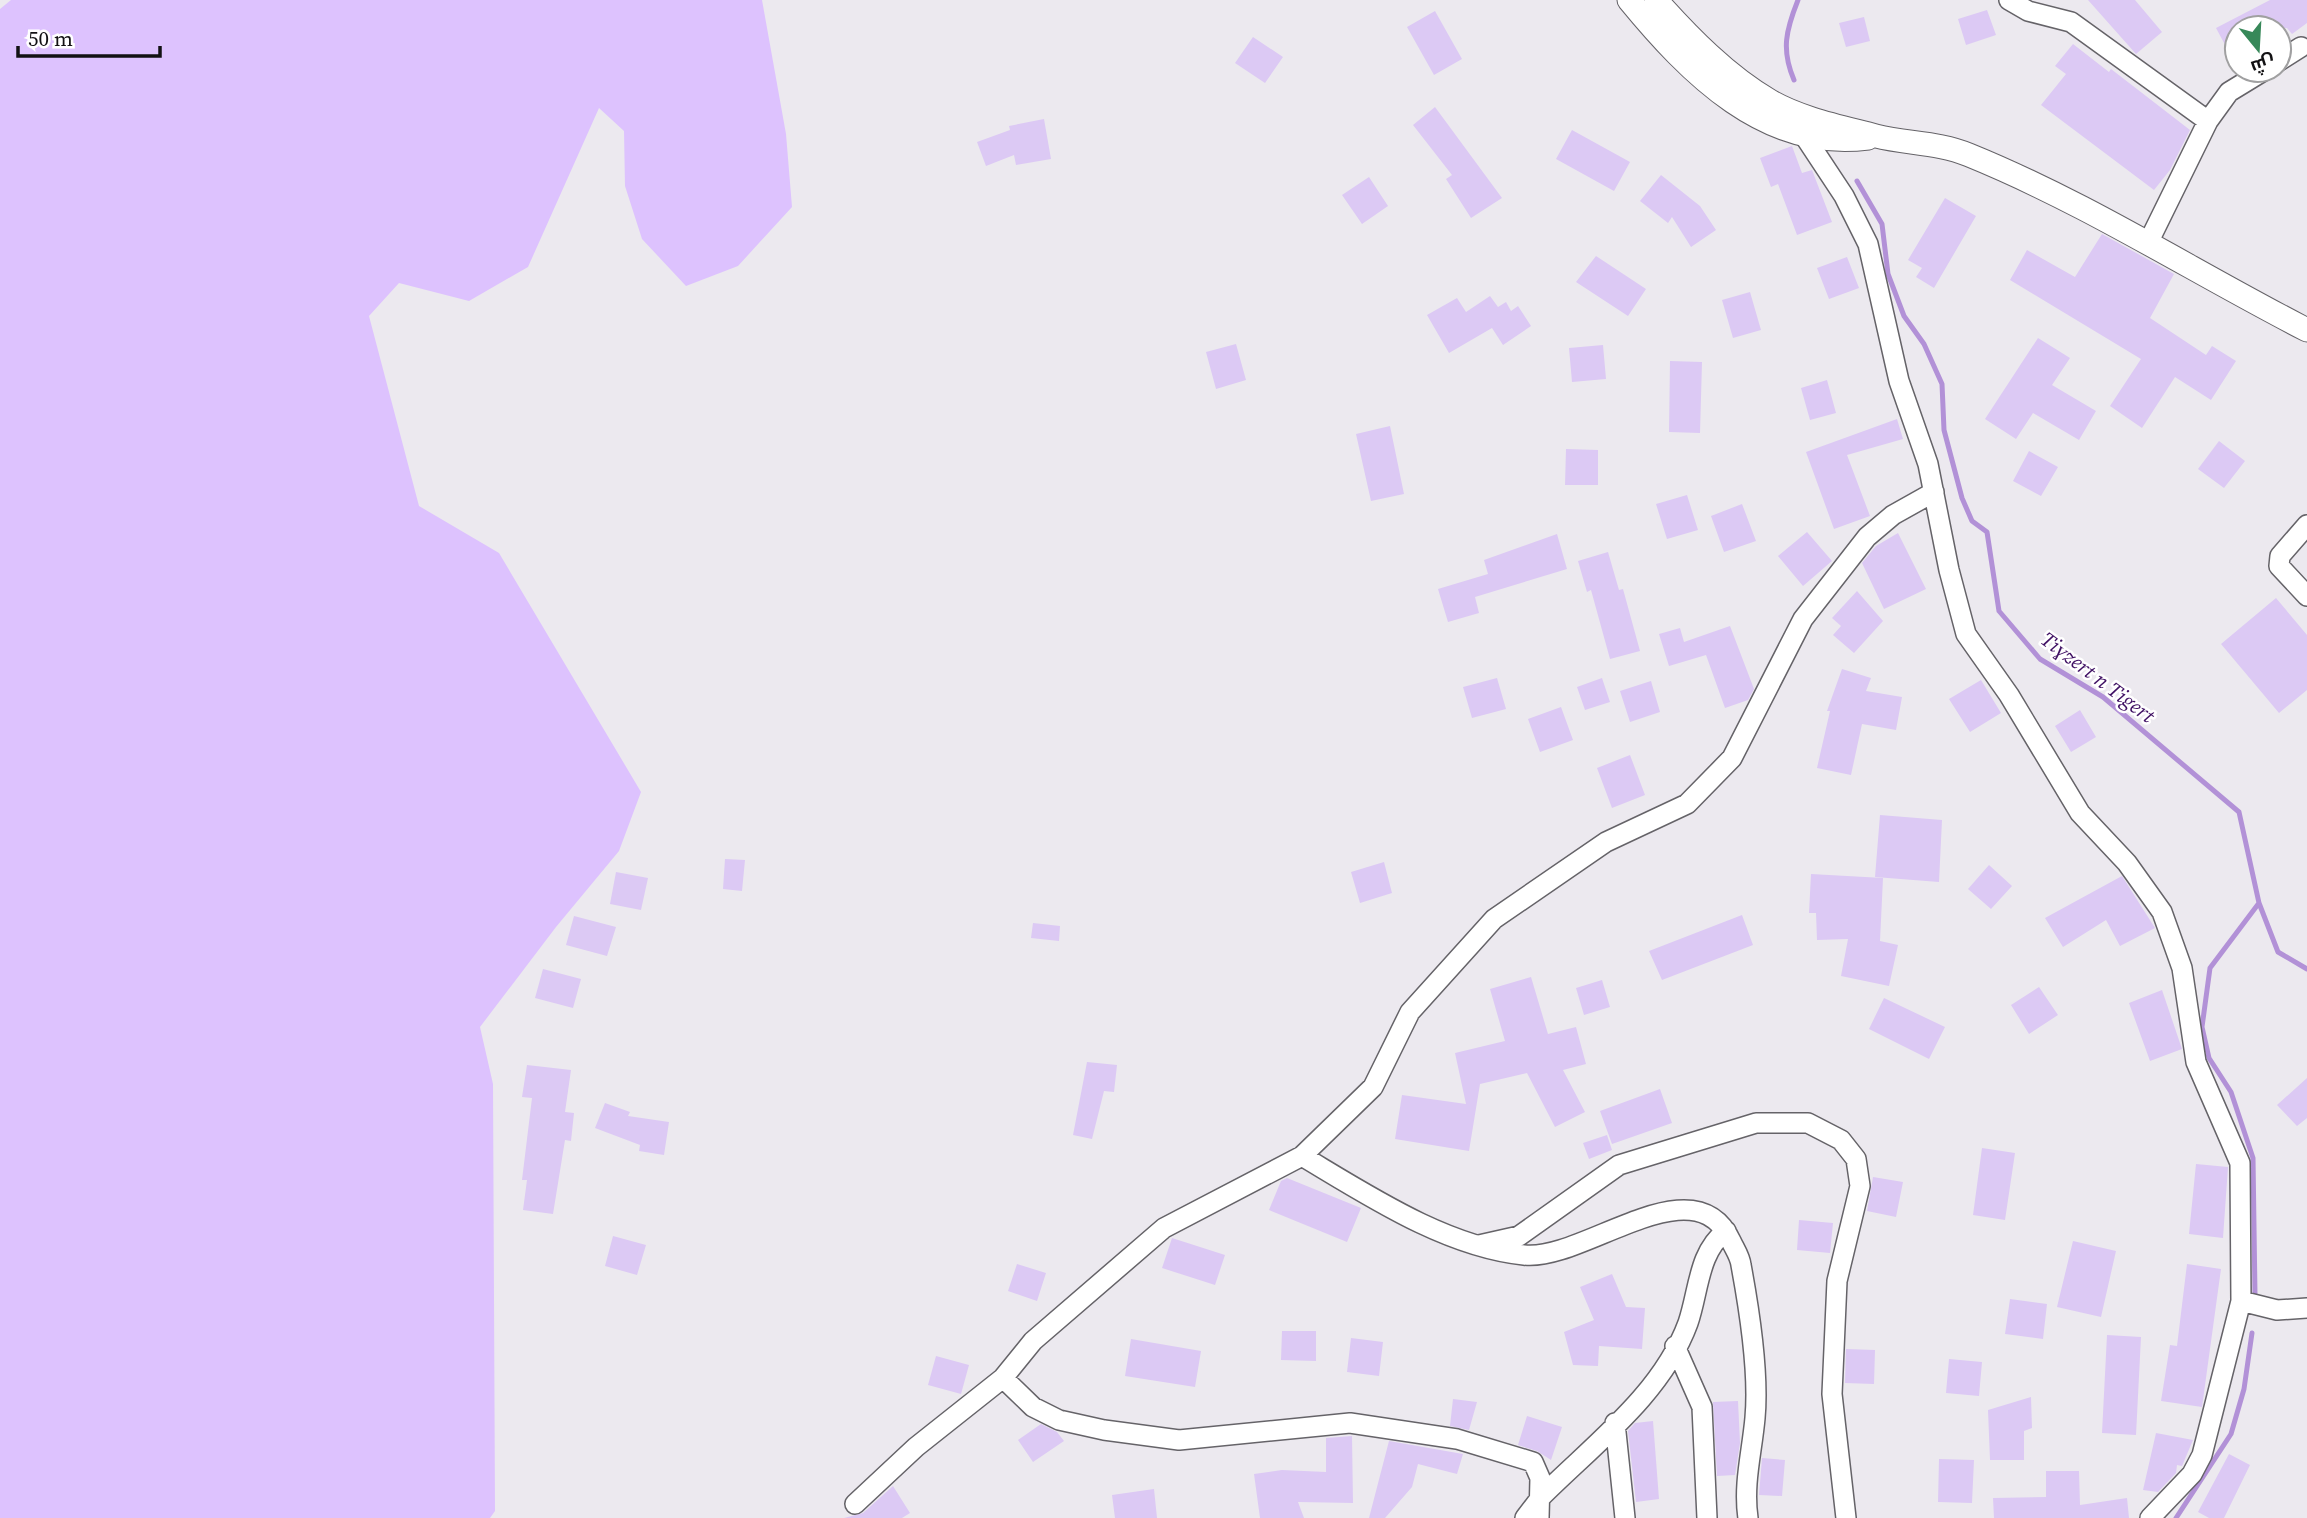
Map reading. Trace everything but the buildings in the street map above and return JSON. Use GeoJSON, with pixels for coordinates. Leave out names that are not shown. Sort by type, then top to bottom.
{"type":"FeatureCollection","features":[{"type":"Feature","properties":{"kind":"street"},"geometry":{"type":"LineString","coordinates":[[1629,0],[1671,48],[1747,113],[1784,131],[1805,136],[1836,141],[1878,137]]}},
{"type":"Feature","properties":{"kind":"street"},"geometry":{"type":"LineString","coordinates":[[1656,0],[1716,60],[1771,102],[1798,114],[1878,137],[1921,142],[1968,154],[2051,192],[2307,330]]}},
{"type":"Feature","properties":{"kind":"street"},"geometry":{"type":"LineString","coordinates":[[2009,0],[2028,11],[2071,22],[2208,121]]}},
{"type":"Feature","properties":{"kind":"street"},"geometry":{"type":"LineString","coordinates":[[2293,52],[2301,47]]}},
{"type":"Feature","properties":{"kind":"street"},"geometry":{"type":"LineString","coordinates":[[2148,243],[2208,121],[2229,92],[2242,84]]}},
{"type":"Feature","properties":{"kind":"street"},"geometry":{"type":"LineString","coordinates":[[1805,136],[1844,196],[1868,244],[1899,381],[1928,464],[1966,634],[2009,695],[2080,813],[2127,863],[2162,912],[2182,968],[2196,1062],[2240,1163],[2241,1301],[2202,1455],[2192,1474],[2150,1518]]}},
{"type":"Feature","properties":{"kind":"street"},"geometry":{"type":"LineString","coordinates":[[855,1503],[916,1447],[1003,1378],[1033,1341],[1164,1228],[1302,1156],[1373,1087],[1410,1012],[1494,919],[1606,842],[1687,804],[1732,758],[1803,619],[1867,537],[1893,515],[1934,492]]}},
{"type":"Feature","properties":{"kind":"street"},"geometry":{"type":"LineString","coordinates":[[2307,526],[2280,556],[2279,566],[2307,596]]}},
{"type":"Feature","properties":{"kind":"street"},"geometry":{"type":"LineString","coordinates":[[1479,1245],[1519,1237],[1619,1165],[1756,1123],[1808,1123],[1841,1140],[1856,1159],[1860,1186],[1837,1281],[1832,1394],[1846,1518]]}},
{"type":"Feature","properties":{"kind":"street"},"geometry":{"type":"LineString","coordinates":[[1302,1156],[1394,1210],[1479,1245],[1526,1255],[1556,1253],[1636,1220],[1684,1209],[1714,1217],[1726,1231],[1741,1262],[1756,1387],[1755,1417],[1744,1494],[1748,1518]]}},
{"type":"Feature","properties":{"kind":"street"},"geometry":{"type":"LineString","coordinates":[[1525,1518],[1541,1497],[1654,1385],[1688,1324],[1706,1255],[1716,1238],[1726,1231]]}},
{"type":"Feature","properties":{"kind":"street"},"geometry":{"type":"LineString","coordinates":[[2241,1301],[2277,1310],[2307,1308]]}},
{"type":"Feature","properties":{"kind":"street"},"geometry":{"type":"LineString","coordinates":[[1675,1346],[1702,1407],[1707,1518]]}},
{"type":"Feature","properties":{"kind":"street"},"geometry":{"type":"LineString","coordinates":[[1003,1378],[1033,1407],[1059,1420],[1104,1430],[1179,1440],[1350,1423],[1457,1439],[1533,1462],[1539,1478],[1539,1518]]}},
{"type":"Feature","properties":{"kind":"street"},"geometry":{"type":"LineString","coordinates":[[1615,1423],[1625,1518]]}},
{"type":"Feature","properties":{"kind":"shaded area"},"geometry":{"type":"Polygon","coordinates":[[[11,0],[762,0],[786,134],[792,207],[738,266],[686,286],[642,239],[625,186],[624,131],[599,108],[528,267],[469,301],[399,283],[369,316],[419,506],[499,553],[641,792],[619,851],[556,927],[480,1027],[493,1084],[495,1511],[490,1518],[0,1518],[0,9],[11,0]]]}},
{"type":"Feature","properties":{"kind":"waterway","name":"Tiɣzert n Tigert"},"geometry":{"type":"LineString","coordinates":[[1794,80],[1786,49],[1790,21],[1798,0]]}},
{"type":"Feature","properties":{"kind":"waterway","name":"Tiɣzert n Tigert"},"geometry":{"type":"LineString","coordinates":[[1857,181],[1882,224],[1888,274],[1904,316],[1924,344],[1942,384],[1944,430],[1962,498],[1972,521],[1987,532],[1999,611],[2040,659],[2103,697],[2239,812],[2259,903],[2278,952],[2307,969]]}},
{"type":"Feature","properties":{"kind":"waterway"},"geometry":{"type":"LineString","coordinates":[[2255,1295],[2253,1158],[2231,1092],[2209,1058],[2202,1027],[2210,968],[2259,903]]}},
{"type":"Feature","properties":{"kind":"waterway"},"geometry":{"type":"LineString","coordinates":[[2176,1518],[2231,1434],[2244,1389],[2252,1333]]}}]}
